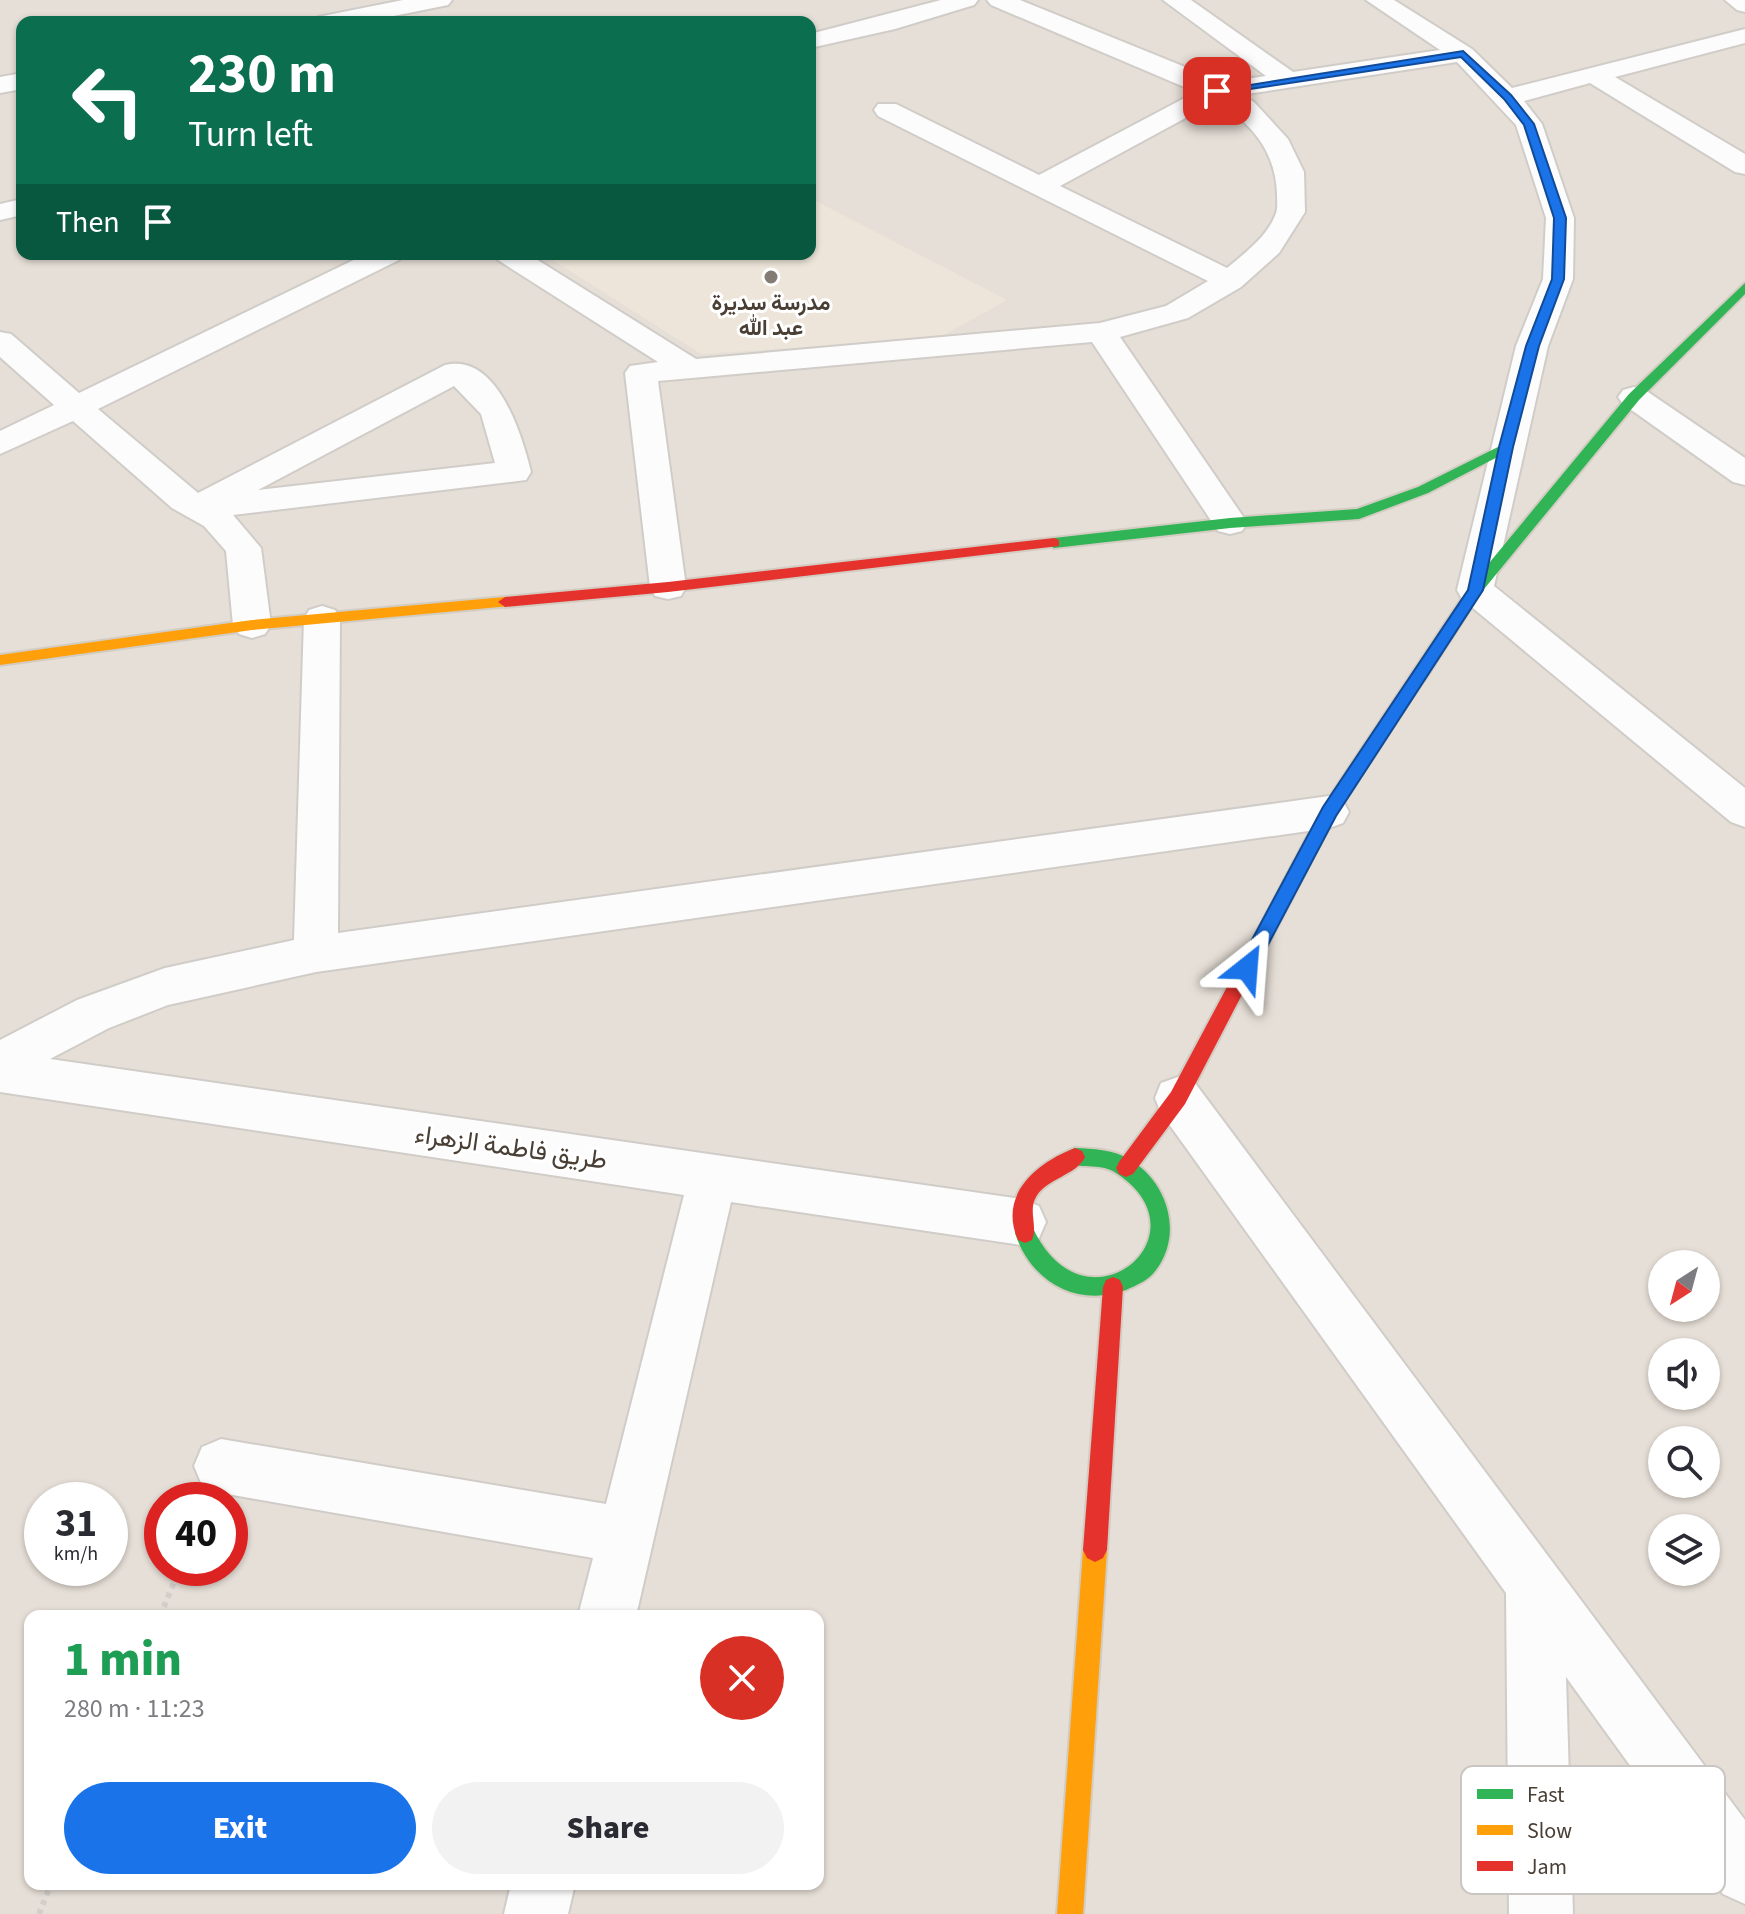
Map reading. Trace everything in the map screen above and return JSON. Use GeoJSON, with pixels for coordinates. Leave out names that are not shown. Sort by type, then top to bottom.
{"type":"FeatureCollection","features":[{"type":"Feature","properties":{"kind":"street"},"geometry":{"type":"LineString","coordinates":[[375,12],[440,0]]}},
{"type":"Feature","properties":{"kind":"street"},"geometry":{"type":"LineString","coordinates":[[816,40],[886,24],[966,0]]}},
{"type":"Feature","properties":{"kind":"street"},"geometry":{"type":"LineString","coordinates":[[668,587],[641,373],[1101,332],[1177,312],[1230,281],[1269,247],[1291,212],[1290,172],[1275,139],[1245,108],[1217,91],[999,0]]}},
{"type":"Feature","properties":{"kind":"street"},"geometry":{"type":"LineString","coordinates":[[1175,0],[1288,80]]}},
{"type":"Feature","properties":{"kind":"street"},"geometry":{"type":"LineString","coordinates":[[1378,0],[1463,54],[1507,97],[1529,124],[1560,218],[1558,279],[1532,346],[1475,590]]}},
{"type":"Feature","properties":{"kind":"street"},"geometry":{"type":"LineString","coordinates":[[1737,0],[1745,5]]}},
{"type":"Feature","properties":{"kind":"street"},"geometry":{"type":"LineString","coordinates":[[1507,97],[1745,36]]}},
{"type":"Feature","properties":{"kind":"street"},"geometry":{"type":"LineString","coordinates":[[1039,186],[1217,91],[1463,54]]}},
{"type":"Feature","properties":{"kind":"street"},"geometry":{"type":"LineString","coordinates":[[1594,75],[1745,166]]}},
{"type":"Feature","properties":{"kind":"street"},"geometry":{"type":"LineString","coordinates":[[887,110],[1230,281]]}},
{"type":"Feature","properties":{"kind":"street"},"geometry":{"type":"LineString","coordinates":[[518,260],[691,369]]}},
{"type":"Feature","properties":{"kind":"street"},"geometry":{"type":"LineString","coordinates":[[0,444],[347,261]]}},
{"type":"Feature","properties":{"kind":"street"},"geometry":{"type":"LineString","coordinates":[[1126,1168],[1178,1098],[1329,812],[1475,590],[1634,397],[1745,287]]}},
{"type":"Feature","properties":{"kind":"street"},"geometry":{"type":"LineString","coordinates":[[1101,332],[1230,523]]}},
{"type":"Feature","properties":{"kind":"street"},"geometry":{"type":"LineString","coordinates":[[0,341],[184,500],[216,518],[243,548],[252,625]]}},
{"type":"Feature","properties":{"kind":"street"},"geometry":{"type":"LineString","coordinates":[[456,372],[485,392],[502,418],[514,472],[482,475],[197,508],[456,372]]}},
{"type":"Feature","properties":{"kind":"street"},"geometry":{"type":"LineString","coordinates":[[1634,397],[1745,474]]}},
{"type":"Feature","properties":{"kind":"street"},"geometry":{"type":"LineString","coordinates":[[0,660],[252,625],[668,587],[1230,523],[1359,514],[1423,490],[1506,447]]}},
{"type":"Feature","properties":{"kind":"street"},"geometry":{"type":"LineString","coordinates":[[1475,590],[1745,811]]}},
{"type":"Feature","properties":{"kind":"street"},"geometry":{"type":"LineString","coordinates":[[316,954],[322,619]]}},
{"type":"Feature","properties":{"kind":"street"},"geometry":{"type":"LineString","coordinates":[[0,1063],[93,1014],[165,987],[316,954],[1329,812]]}},
{"type":"Feature","properties":{"kind":"street","name":"طريق فاطمة الزهراء"},"geometry":{"type":"LineString","coordinates":[[0,1072],[1021,1222]]}},
{"type":"Feature","properties":{"kind":"street"},"geometry":{"type":"LineString","coordinates":[[1178,1098],[1667,1766]]}},
{"type":"Feature","properties":{"kind":"street"},"geometry":{"type":"LineString","coordinates":[[1075,1157],[1103,1158],[1126,1168],[1145,1183],[1157,1203],[1161,1218],[1161,1241],[1152,1261],[1135,1277],[1113,1287],[1088,1287],[1062,1279],[1042,1265],[1027,1245],[1021,1222],[1024,1196],[1035,1177],[1054,1164],[1075,1157]]}},
{"type":"Feature","properties":{"kind":"street"},"geometry":{"type":"LineString","coordinates":[[608,1610],[713,1176]]}},
{"type":"Feature","properties":{"kind":"street"},"geometry":{"type":"LineString","coordinates":[[1070,1914],[1113,1287]]}},
{"type":"Feature","properties":{"kind":"street"},"geometry":{"type":"LineString","coordinates":[[221,1466],[627,1536]]}},
{"type":"Feature","properties":{"kind":"street"},"geometry":{"type":"LineString","coordinates":[[1535,1587],[1538,1766]]}},
{"type":"Feature","properties":{"kind":"street"},"geometry":{"type":"LineString","coordinates":[[1725,1845],[1745,1872]]}},
{"type":"Feature","properties":{"kind":"street"},"geometry":{"type":"LineString","coordinates":[[536,1914],[542,1890]]}},
{"type":"Feature","properties":{"kind":"street"},"geometry":{"type":"LineString","coordinates":[[1541,1894],[1541,1914]]}},
{"type":"Feature","properties":{"kind":"path"},"geometry":{"type":"LineString","coordinates":[[162,1610],[172,1586]]}},
{"type":"Feature","properties":{"kind":"path"},"geometry":{"type":"LineString","coordinates":[[39,1914],[49,1890]]}},
{"type":"Feature","properties":{"kind":"shaded area"},"geometry":{"type":"Polygon","coordinates":[[[0,0],[1745,0],[1745,1914],[0,1914],[0,0]]]}},
{"type":"Feature","properties":{"kind":"shaded area","name":"مدرسة سديرة عبد الله"},"geometry":{"type":"Polygon","coordinates":[[[816,201],[1007,300],[937,339],[701,354],[552,260],[816,260],[816,201]]]}},
{"type":"Feature","properties":{"kind":"traffic: fast"},"geometry":{"type":"LineString","coordinates":[[1418,677],[1475,590],[1634,397],[1745,287]]}},
{"type":"Feature","properties":{"kind":"traffic: fast"},"geometry":{"type":"LineString","coordinates":[[1054,543],[1230,523],[1359,514],[1423,490],[1506,447]]}},
{"type":"Feature","properties":{"kind":"traffic: fast"},"geometry":{"type":"LineString","coordinates":[[1025,1233],[1040,1260],[1068,1282],[1080,1286],[1111,1285],[1132,1277],[1148,1265],[1157,1249],[1161,1232],[1159,1214],[1152,1196],[1140,1179],[1123,1166],[1105,1159],[1075,1157]]}},
{"type":"Feature","properties":{"kind":"traffic: slow"},"geometry":{"type":"LineString","coordinates":[[0,660],[252,625],[505,602]]}},
{"type":"Feature","properties":{"kind":"traffic: slow"},"geometry":{"type":"LineString","coordinates":[[1070,1914],[1095,1550]]}},
{"type":"Feature","properties":{"kind":"traffic: jam"},"geometry":{"type":"LineString","coordinates":[[505,602],[668,587],[1054,543]]}},
{"type":"Feature","properties":{"kind":"traffic: jam"},"geometry":{"type":"LineString","coordinates":[[1126,1168],[1178,1098],[1329,812],[1418,677]]}},
{"type":"Feature","properties":{"kind":"traffic: jam"},"geometry":{"type":"LineString","coordinates":[[1025,1233],[1022,1218],[1026,1195],[1041,1177],[1075,1157]]}},
{"type":"Feature","properties":{"kind":"traffic: jam"},"geometry":{"type":"LineString","coordinates":[[1095,1550],[1113,1287]]}},
{"type":"Feature","properties":{"kind":"place","name":"مدرسة سديرة عبد الله"},"geometry":{"type":"Point","coordinates":[771,277]}},
{"type":"Feature","properties":{"kind":"route"},"geometry":{"type":"LineString","coordinates":[[1217,91],[1463,54],[1507,97],[1529,124],[1560,218],[1558,279],[1532,346],[1475,590],[1329,812],[1247,968]]}}]}
